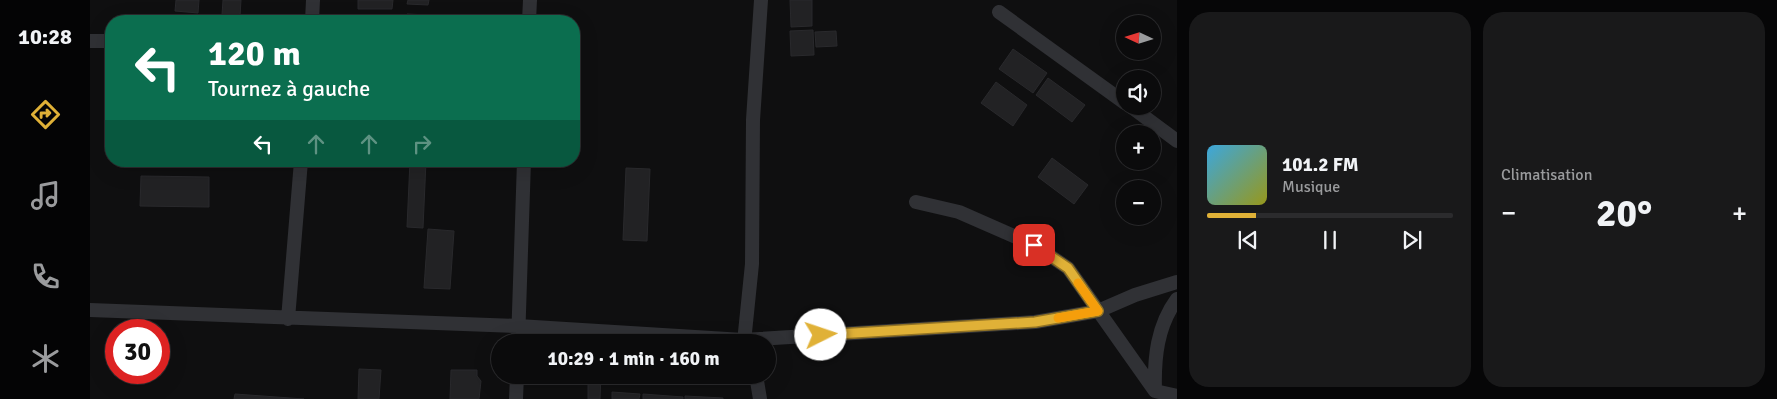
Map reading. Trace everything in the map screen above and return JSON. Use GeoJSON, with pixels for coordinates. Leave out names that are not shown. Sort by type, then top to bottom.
{"type":"FeatureCollection","features":[{"type":"Feature","properties":{"kind":"street"},"geometry":{"type":"LineString","coordinates":[[312,15],[313,0]]}},
{"type":"Feature","properties":{"kind":"street"},"geometry":{"type":"LineString","coordinates":[[529,15],[530,0]]}},
{"type":"Feature","properties":{"kind":"street"},"geometry":{"type":"LineString","coordinates":[[745,334],[752,264],[753,120],[761,0]]}},
{"type":"Feature","properties":{"kind":"street"},"geometry":{"type":"LineString","coordinates":[[999,12],[1116,96]]}},
{"type":"Feature","properties":{"kind":"street"},"geometry":{"type":"LineString","coordinates":[[90,41],[105,41]]}},
{"type":"Feature","properties":{"kind":"street"},"geometry":{"type":"LineString","coordinates":[[1142,115],[1177,140]]}},
{"type":"Feature","properties":{"kind":"street"},"geometry":{"type":"LineString","coordinates":[[288,319],[301,167]]}},
{"type":"Feature","properties":{"kind":"street"},"geometry":{"type":"LineString","coordinates":[[518,334],[524,167]]}},
{"type":"Feature","properties":{"kind":"street"},"geometry":{"type":"LineString","coordinates":[[916,202],[959,212],[1034,245],[1068,268],[1155,395]]}},
{"type":"Feature","properties":{"kind":"street"},"geometry":{"type":"LineString","coordinates":[[776,339],[1035,322],[1098,311],[1135,295],[1177,282]]}},
{"type":"Feature","properties":{"kind":"street"},"geometry":{"type":"LineString","coordinates":[[1155,395],[1154,362],[1159,336],[1168,312],[1177,299]]}},
{"type":"Feature","properties":{"kind":"street"},"geometry":{"type":"LineString","coordinates":[[90,310],[288,319],[518,326],[639,334]]}},
{"type":"Feature","properties":{"kind":"street"},"geometry":{"type":"LineString","coordinates":[[516,399],[517,384]]}},
{"type":"Feature","properties":{"kind":"street"},"geometry":{"type":"LineString","coordinates":[[758,384],[760,399]]}},
{"type":"Feature","properties":{"kind":"street"},"geometry":{"type":"LineString","coordinates":[[1155,395],[1177,396]]}},
{"type":"Feature","properties":{"kind":"building"},"geometry":{"type":"Polygon","coordinates":[[[176,0],[199,0],[198,13],[175,11],[176,0]]]}},
{"type":"Feature","properties":{"kind":"building"},"geometry":{"type":"Polygon","coordinates":[[[223,0],[241,0],[240,15],[222,15],[223,0]]]}},
{"type":"Feature","properties":{"kind":"building"},"geometry":{"type":"Polygon","coordinates":[[[358,0],[393,0],[392,9],[358,9],[358,0]]]}},
{"type":"Feature","properties":{"kind":"building"},"geometry":{"type":"Polygon","coordinates":[[[408,0],[429,0],[428,5],[407,4],[408,0]]]}},
{"type":"Feature","properties":{"kind":"building"},"geometry":{"type":"Polygon","coordinates":[[[790,0],[812,0],[812,26],[791,27],[790,0]]]}},
{"type":"Feature","properties":{"kind":"building"},"geometry":{"type":"Polygon","coordinates":[[[813,30],[814,55],[791,56],[790,31],[813,30]]]}},
{"type":"Feature","properties":{"kind":"building"},"geometry":{"type":"Polygon","coordinates":[[[836,31],[837,46],[816,47],[815,32],[836,31]]]}},
{"type":"Feature","properties":{"kind":"building"},"geometry":{"type":"Polygon","coordinates":[[[1013,49],[1047,73],[1033,93],[999,69],[1013,49]]]}},
{"type":"Feature","properties":{"kind":"building"},"geometry":{"type":"Polygon","coordinates":[[[1048,78],[1085,105],[1072,122],[1036,95],[1048,78]]]}},
{"type":"Feature","properties":{"kind":"building"},"geometry":{"type":"Polygon","coordinates":[[[996,82],[1027,105],[1013,126],[981,103],[996,82]]]}},
{"type":"Feature","properties":{"kind":"building"},"geometry":{"type":"Polygon","coordinates":[[[1052,158],[1088,185],[1074,204],[1038,177],[1052,158]]]}},
{"type":"Feature","properties":{"kind":"building"},"geometry":{"type":"Polygon","coordinates":[[[410,167],[426,167],[423,228],[407,227],[410,167]]]}},
{"type":"Feature","properties":{"kind":"building"},"geometry":{"type":"Polygon","coordinates":[[[626,168],[650,169],[647,241],[623,240],[626,168]]]}},
{"type":"Feature","properties":{"kind":"building"},"geometry":{"type":"Polygon","coordinates":[[[141,176],[209,177],[209,207],[140,206],[141,176]]]}},
{"type":"Feature","properties":{"kind":"building"},"geometry":{"type":"Polygon","coordinates":[[[428,229],[454,231],[450,289],[424,288],[428,229]]]}},
{"type":"Feature","properties":{"kind":"building"},"geometry":{"type":"Polygon","coordinates":[[[359,369],[381,370],[379,399],[358,399],[359,369]]]}},
{"type":"Feature","properties":{"kind":"building"},"geometry":{"type":"Polygon","coordinates":[[[451,370],[477,370],[477,376],[481,381],[479,399],[450,399],[451,370]]]}},
{"type":"Feature","properties":{"kind":"building"},"geometry":{"type":"Polygon","coordinates":[[[588,384],[601,384],[600,399],[588,399],[588,384]]]}},
{"type":"Feature","properties":{"kind":"building"},"geometry":{"type":"Polygon","coordinates":[[[612,392],[640,394],[639,399],[612,399],[612,392]]]}},
{"type":"Feature","properties":{"kind":"building"},"geometry":{"type":"Polygon","coordinates":[[[235,394],[304,399],[234,399],[235,394]]]}},
{"type":"Feature","properties":{"kind":"building"},"geometry":{"type":"Polygon","coordinates":[[[643,394],[683,397],[683,399],[643,399],[643,394]]]}},
{"type":"Feature","properties":{"kind":"building"},"geometry":{"type":"Polygon","coordinates":[[[685,396],[723,398],[723,399],[685,399],[685,396]]]}},
{"type":"Feature","properties":{"kind":"slow traffic"},"geometry":{"type":"LineString","coordinates":[[1058,318],[1098,311],[1078,283]]}},
{"type":"Feature","properties":{"kind":"route"},"geometry":{"type":"LineString","coordinates":[[821,335],[1035,322],[1098,311],[1068,268],[1034,245]]}}]}
